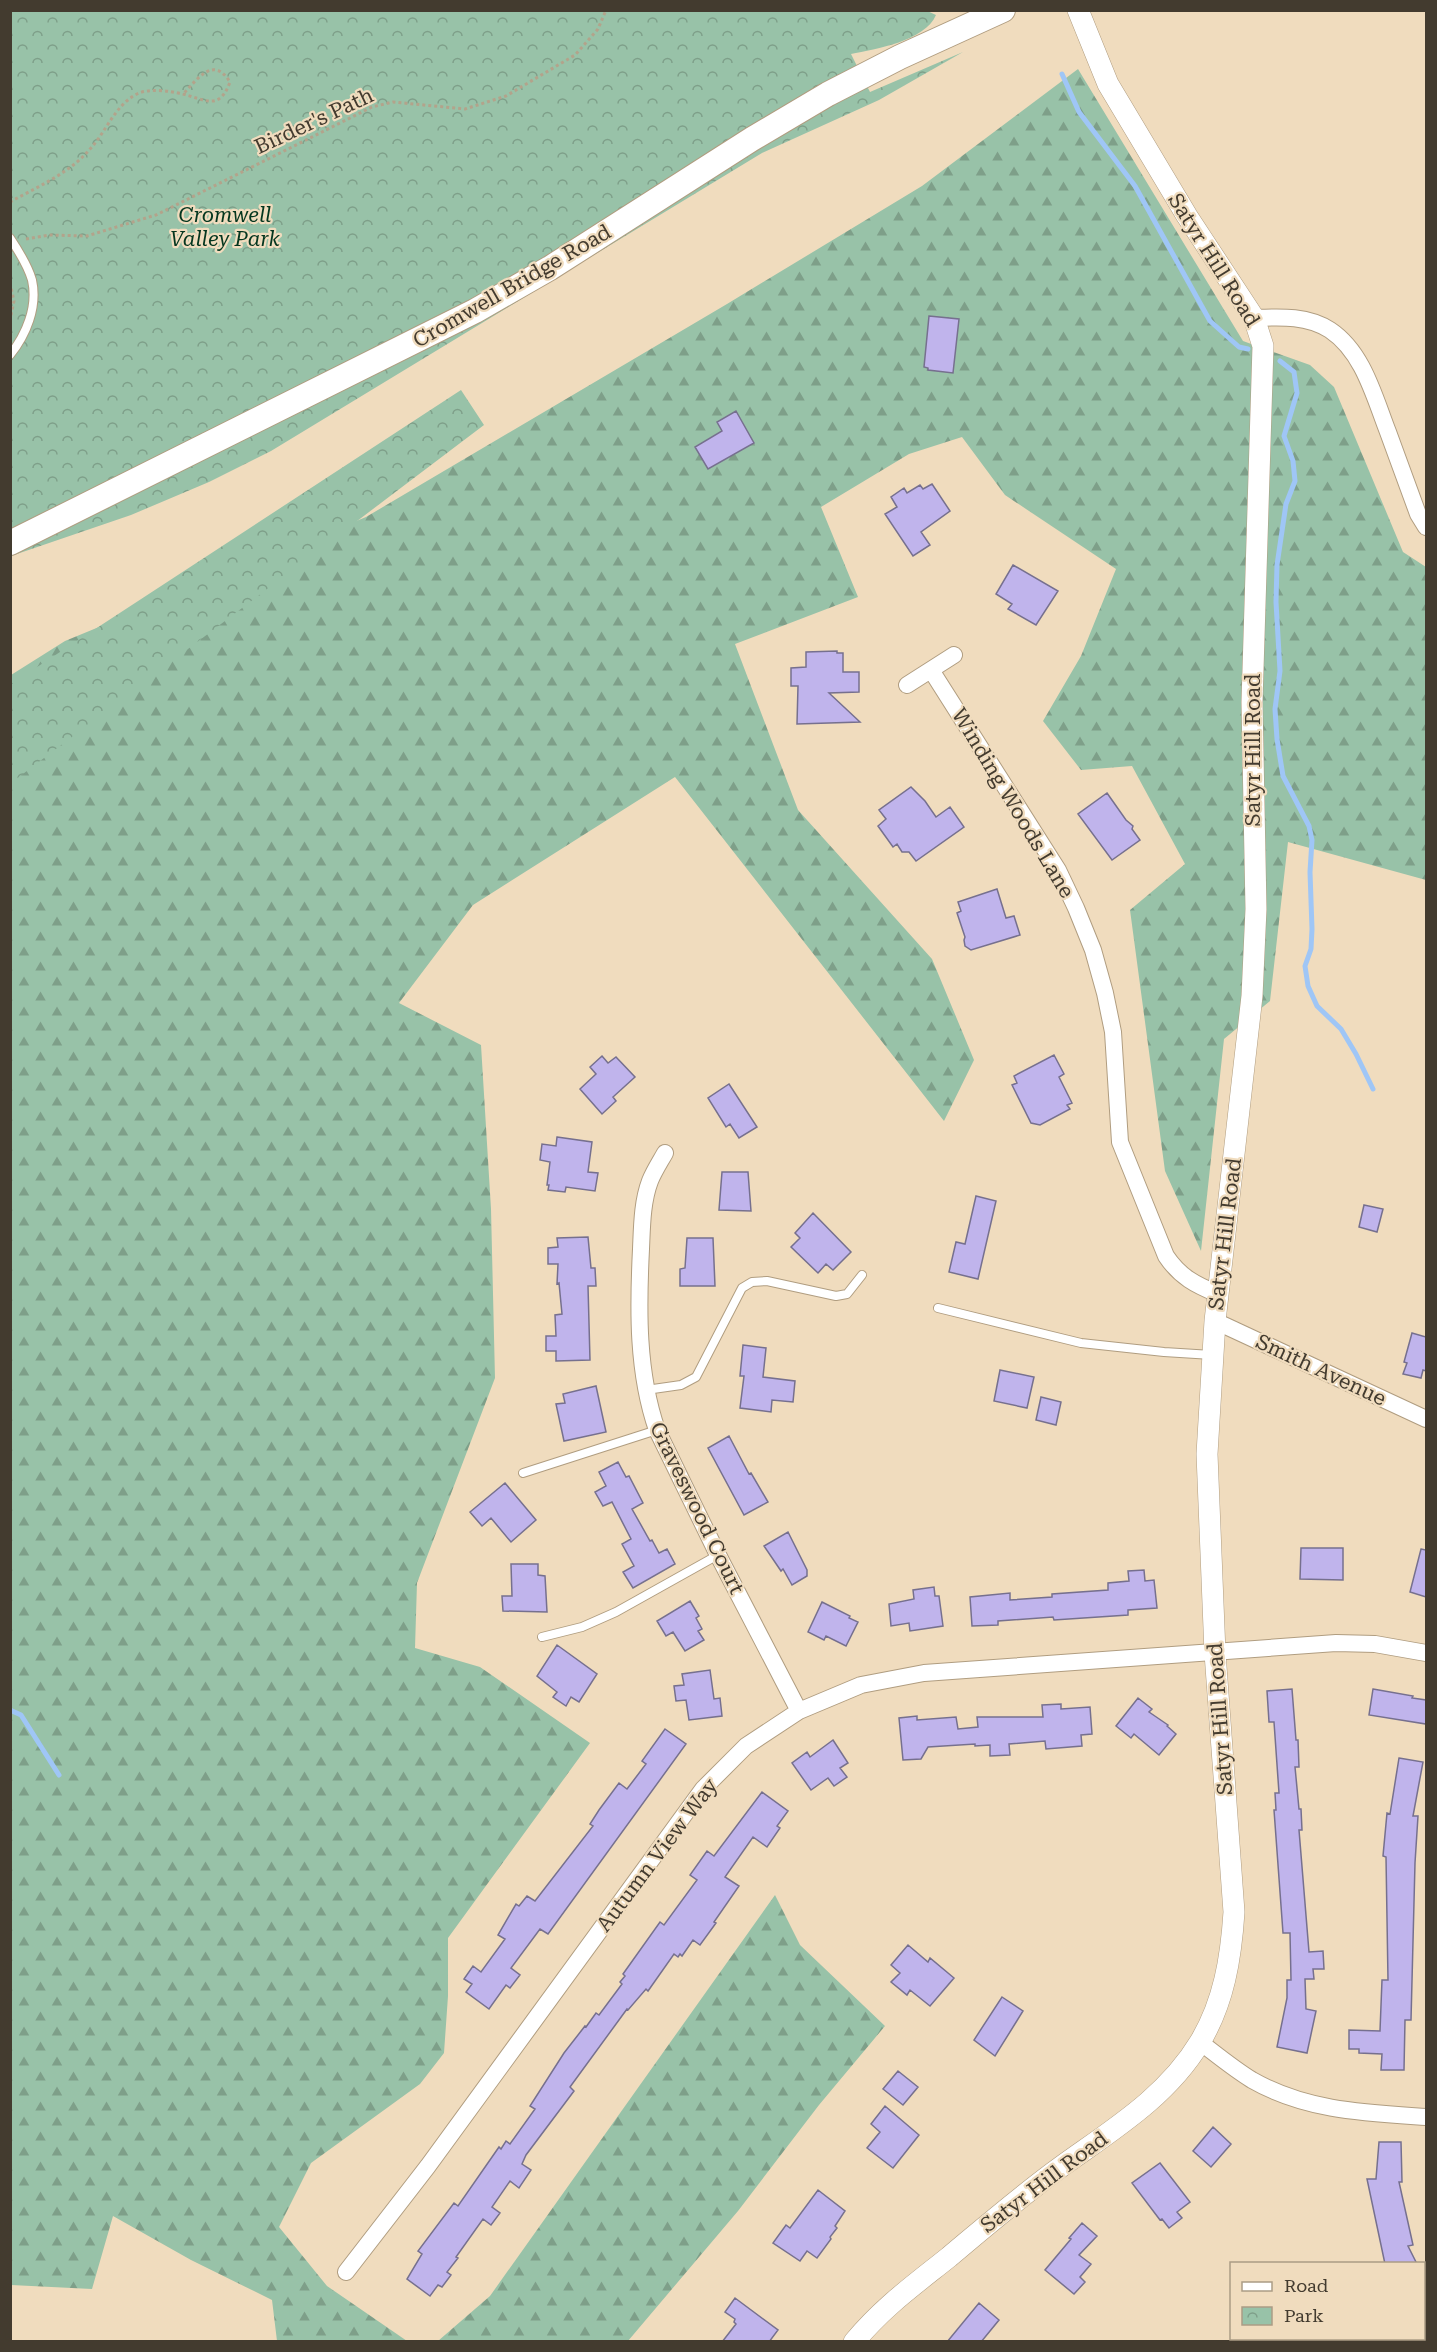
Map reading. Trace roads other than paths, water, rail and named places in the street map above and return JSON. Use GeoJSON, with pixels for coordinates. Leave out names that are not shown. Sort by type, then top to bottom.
{"type":"FeatureCollection","features":[{"type":"Feature","properties":{"kind":"main road","name":"Cromwell Bridge Road"},"geometry":{"type":"LineString","coordinates":[[10,543],[475,311],[550,268],[752,139],[828,94],[900,57],[1003,10]]}},
{"type":"Feature","properties":{"kind":"street","name":"Satyr Hill Road"},"geometry":{"type":"LineString","coordinates":[[854,2342],[883,2308],[1025,2194],[1148,2103],[1173,2077],[1200,2042],[1226,1978],[1232,1947],[1234,1912],[1215,1653],[1207,1454],[1215,1321],[1252,996],[1255,945],[1252,691],[1263,354],[1254,318],[1187,216],[1108,84],[1078,10]]}},
{"type":"Feature","properties":{"kind":"street"},"geometry":{"type":"LineString","coordinates":[[1254,318],[1283,316],[1307,320],[1328,329],[1345,342],[1359,361],[1370,385],[1418,514],[1426,527]]}},
{"type":"Feature","properties":{"kind":"street"},"geometry":{"type":"LineString","coordinates":[[907,685],[954,655]]}},
{"type":"Feature","properties":{"kind":"street","name":"Winding Woods Lane"},"geometry":{"type":"LineString","coordinates":[[931,670],[1058,870],[1076,908],[1093,950],[1113,1032],[1120,1142],[1166,1256],[1185,1279],[1218,1294]]}},
{"type":"Feature","properties":{"kind":"street","name":"Graveswood Court"},"geometry":{"type":"LineString","coordinates":[[665,1153],[650,1181],[643,1215],[639,1288],[641,1351],[646,1390],[657,1430],[718,1555],[799,1711]]}},
{"type":"Feature","properties":{"kind":"street","name":"Smith Avenue"},"geometry":{"type":"LineString","coordinates":[[1215,1321],[1426,1419]]}},
{"type":"Feature","properties":{"kind":"street","name":"Autumn View Way"},"geometry":{"type":"LineString","coordinates":[[346,2272],[428,2166],[703,1789],[746,1746],[799,1711],[861,1685],[924,1673],[1336,1643],[1375,1644],[1426,1653]]}},
{"type":"Feature","properties":{"kind":"street"},"geometry":{"type":"LineString","coordinates":[[1200,2042],[1251,2079],[1300,2101],[1331,2109],[1426,2116]]}},
{"type":"Feature","properties":{"kind":"lane"},"geometry":{"type":"LineString","coordinates":[[10,355],[23,339],[33,299],[32,280],[11,239]]}},
{"type":"Feature","properties":{"kind":"lane"},"geometry":{"type":"LineString","coordinates":[[646,1390],[681,1385],[696,1377],[742,1288],[752,1282],[767,1281],[836,1296],[847,1294],[862,1275]]}},
{"type":"Feature","properties":{"kind":"lane"},"geometry":{"type":"LineString","coordinates":[[938,1308],[1081,1343],[1212,1355]]}},
{"type":"Feature","properties":{"kind":"lane"},"geometry":{"type":"LineString","coordinates":[[523,1473],[657,1430]]}},
{"type":"Feature","properties":{"kind":"lane"},"geometry":{"type":"LineString","coordinates":[[542,1637],[582,1627],[616,1612],[718,1555]]}},
{"type":"Feature","properties":{"kind":"waterway"},"geometry":{"type":"LineString","coordinates":[[1062,74],[1079,112],[1135,186],[1210,321],[1239,347],[1248,349]]}},
{"type":"Feature","properties":{"kind":"waterway"},"geometry":{"type":"LineString","coordinates":[[1280,361],[1294,372],[1297,393],[1284,436],[1293,461],[1295,481],[1286,504],[1277,565],[1276,602],[1280,671],[1275,709],[1283,776],[1309,826],[1312,840],[1311,949],[1305,966],[1308,986],[1317,1006],[1341,1029],[1373,1089]]}},
{"type":"Feature","properties":{"kind":"waterway"},"geometry":{"type":"LineString","coordinates":[[10,1710],[21,1715],[59,1775]]}},
{"type":"Feature","properties":{"kind":"park label","name":"Cromwell Valley Park"},"geometry":{"type":"Point","coordinates":[225,227]}}]}
